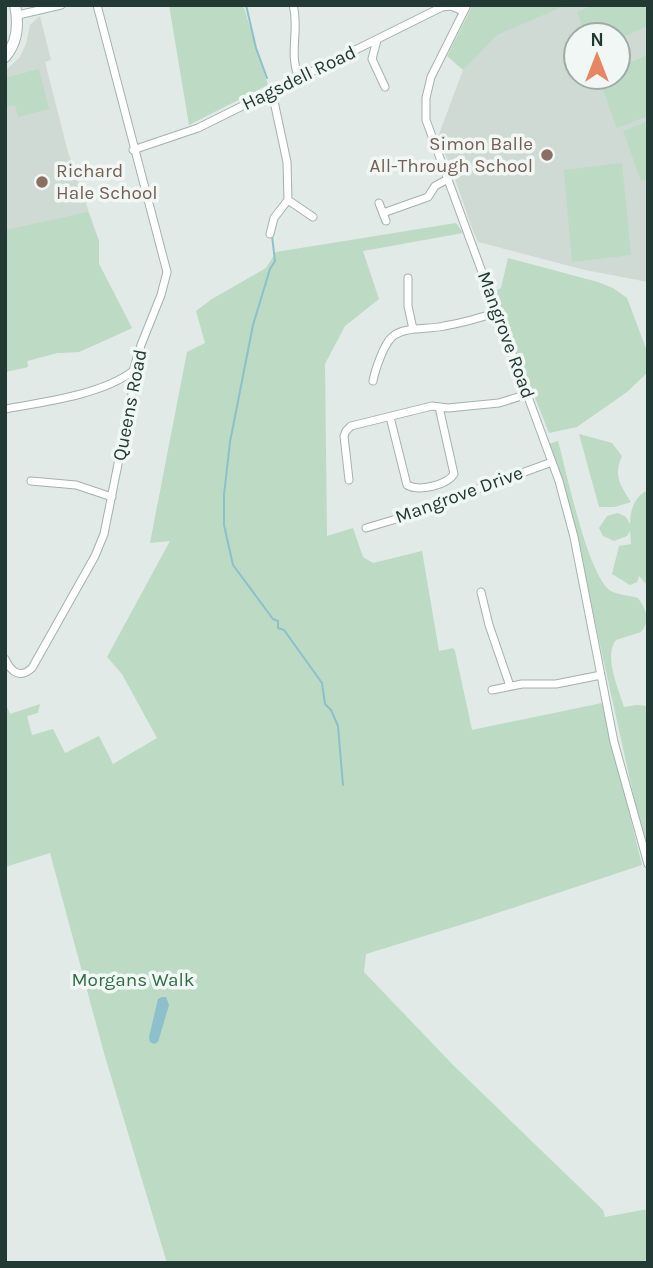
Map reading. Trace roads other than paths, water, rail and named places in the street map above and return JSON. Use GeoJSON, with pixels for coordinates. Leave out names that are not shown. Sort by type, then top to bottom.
{"type":"FeatureCollection","features":[{"type":"Feature","properties":{"kind":"main road"},"geometry":{"type":"LineString","coordinates":[[5,57],[17,35],[16,10]]}},
{"type":"Feature","properties":{"kind":"street"},"geometry":{"type":"LineString","coordinates":[[16,10],[61,5]]}},
{"type":"Feature","properties":{"kind":"street","name":"Queens Road"},"geometry":{"type":"LineString","coordinates":[[5,659],[14,672],[20,674],[29,671],[95,556],[104,534],[112,497],[134,384],[133,372],[167,272],[97,5]]}},
{"type":"Feature","properties":{"kind":"street"},"geometry":{"type":"LineString","coordinates":[[293,5],[296,20],[292,43],[293,58],[299,78]]}},
{"type":"Feature","properties":{"kind":"street","name":"Hagsdell Road"},"geometry":{"type":"LineString","coordinates":[[133,150],[198,128],[445,6],[465,8]]}},
{"type":"Feature","properties":{"kind":"street","name":"Mangrove Road"},"geometry":{"type":"LineString","coordinates":[[465,8],[431,77],[425,109],[429,129],[552,462],[574,537],[614,742],[648,864]]}},
{"type":"Feature","properties":{"kind":"street"},"geometry":{"type":"LineString","coordinates":[[377,40],[372,59],[385,87]]}},
{"type":"Feature","properties":{"kind":"street"},"geometry":{"type":"LineString","coordinates":[[270,234],[274,219],[288,200],[287,162],[272,92]]}},
{"type":"Feature","properties":{"kind":"street"},"geometry":{"type":"LineString","coordinates":[[380,203],[385,217],[428,197],[435,186],[448,180]]}},
{"type":"Feature","properties":{"kind":"street"},"geometry":{"type":"LineString","coordinates":[[288,200],[313,217]]}},
{"type":"Feature","properties":{"kind":"street"},"geometry":{"type":"LineString","coordinates":[[408,278],[408,306],[414,329]]}},
{"type":"Feature","properties":{"kind":"street"},"geometry":{"type":"LineString","coordinates":[[373,381],[378,361],[388,340],[400,332],[428,330],[497,312]]}},
{"type":"Feature","properties":{"kind":"street"},"geometry":{"type":"LineString","coordinates":[[5,409],[86,392],[120,380],[133,372]]}},
{"type":"Feature","properties":{"kind":"street"},"geometry":{"type":"LineString","coordinates":[[349,480],[344,451],[346,431],[351,426],[432,407],[499,403],[527,394]]}},
{"type":"Feature","properties":{"kind":"street"},"geometry":{"type":"LineString","coordinates":[[390,417],[407,485],[418,489],[450,480],[454,474],[439,407]]}},
{"type":"Feature","properties":{"kind":"street","name":"Mangrove Drive"},"geometry":{"type":"LineString","coordinates":[[366,528],[552,462]]}},
{"type":"Feature","properties":{"kind":"street"},"geometry":{"type":"LineString","coordinates":[[31,481],[76,485],[112,497]]}},
{"type":"Feature","properties":{"kind":"street"},"geometry":{"type":"LineString","coordinates":[[481,592],[510,686]]}},
{"type":"Feature","properties":{"kind":"street"},"geometry":{"type":"LineString","coordinates":[[492,690],[528,683],[556,684],[601,675]]}},
{"type":"Feature","properties":{"kind":"water"},"geometry":{"type":"Polygon","coordinates":[[[166,997],[169,1005],[158,1042],[154,1044],[149,1037],[158,999],[166,997]]]}},
{"type":"Feature","properties":{"kind":"waterway"},"geometry":{"type":"LineString","coordinates":[[246,5],[256,48],[267,78]]}},
{"type":"Feature","properties":{"kind":"waterway"},"geometry":{"type":"LineString","coordinates":[[272,236],[275,261],[270,269],[253,325],[230,442],[224,495],[224,525],[233,565],[273,619],[278,621],[278,628],[284,630],[322,683],[325,704],[331,710],[338,726],[343,785]]}},
{"type":"Feature","properties":{"kind":"place","name":"Simon Balle All-Through School"},"geometry":{"type":"Point","coordinates":[547,155]}},
{"type":"Feature","properties":{"kind":"place","name":"Richard Hale School"},"geometry":{"type":"Point","coordinates":[42,182]}},
{"type":"Feature","properties":{"kind":"park label","name":"Morgans Walk"},"geometry":{"type":"Point","coordinates":[133,980]}}]}
